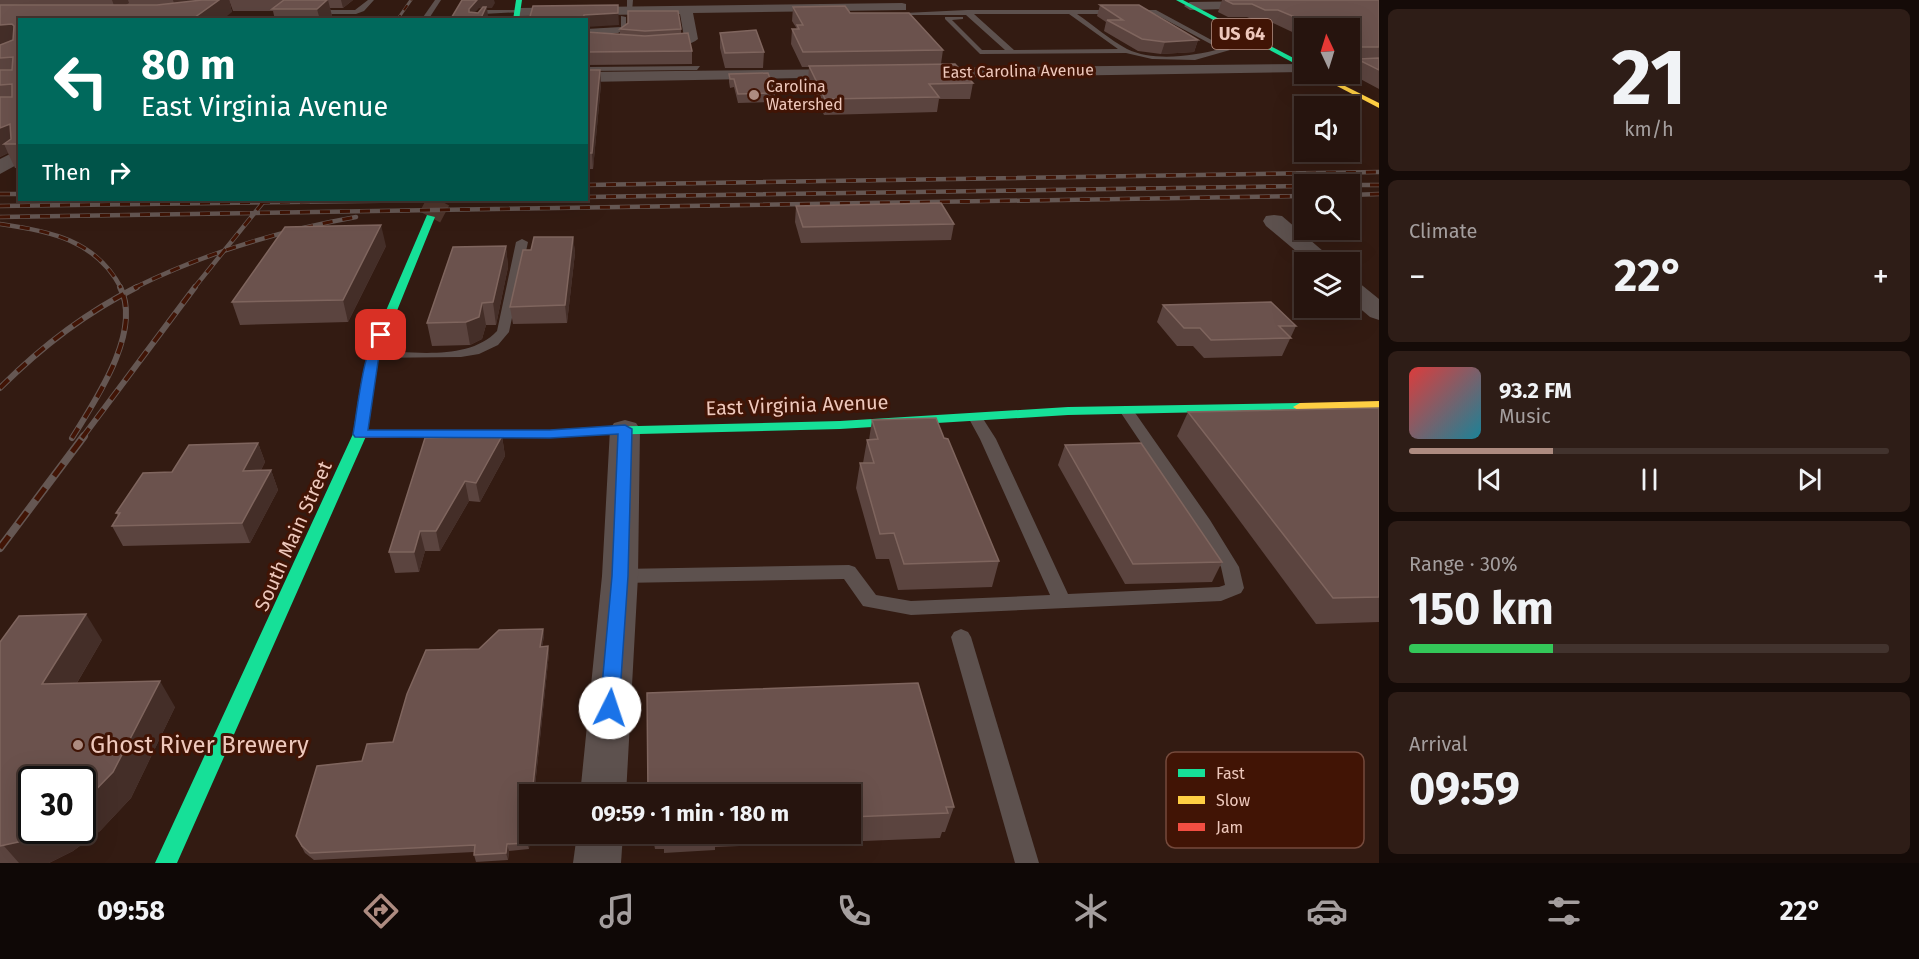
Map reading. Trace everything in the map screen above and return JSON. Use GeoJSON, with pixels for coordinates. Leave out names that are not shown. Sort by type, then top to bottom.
{"type":"FeatureCollection","features":[{"type":"Feature","properties":{"kind":"street"},"geometry":{"type":"LineString","coordinates":[[1184,3],[1273,5]]}},
{"type":"Feature","properties":{"kind":"street","name":"US 64"},"geometry":{"type":"LineString","coordinates":[[1184,3],[1294,62]]}},
{"type":"Feature","properties":{"kind":"street"},"geometry":{"type":"LineString","coordinates":[[518,10],[902,7],[922,30]]}},
{"type":"Feature","properties":{"kind":"street"},"geometry":{"type":"LineString","coordinates":[[588,38],[645,43],[686,41],[691,39],[686,10]]}},
{"type":"Feature","properties":{"kind":"street"},"geometry":{"type":"LineString","coordinates":[[945,56],[961,73]]}},
{"type":"Feature","properties":{"kind":"street"},"geometry":{"type":"LineString","coordinates":[[1360,68],[1379,67]]}},
{"type":"Feature","properties":{"kind":"street","name":"East Carolina Avenue"},"geometry":{"type":"LineString","coordinates":[[902,73],[1294,68]]}},
{"type":"Feature","properties":{"kind":"street"},"geometry":{"type":"LineString","coordinates":[[588,77],[867,74]]}},
{"type":"Feature","properties":{"kind":"street"},"geometry":{"type":"LineString","coordinates":[[1336,84],[1379,106]]}},
{"type":"Feature","properties":{"kind":"street"},"geometry":{"type":"LineString","coordinates":[[0,168],[18,155]]}},
{"type":"Feature","properties":{"kind":"street"},"geometry":{"type":"LineString","coordinates":[[0,175],[18,174]]}},
{"type":"Feature","properties":{"kind":"street","name":"South Main Street"},"geometry":{"type":"LineString","coordinates":[[166,863],[360,434],[373,355],[430,217]]}},
{"type":"Feature","properties":{"kind":"street"},"geometry":{"type":"LineString","coordinates":[[1274,221],[1310,252]]}},
{"type":"Feature","properties":{"kind":"street"},"geometry":{"type":"LineString","coordinates":[[1360,296],[1379,312]]}},
{"type":"Feature","properties":{"kind":"street","name":"East Virginia Avenue"},"geometry":{"type":"LineString","coordinates":[[360,434],[550,434],[625,429],[840,425],[1126,410],[1379,405]]}},
{"type":"Feature","properties":{"kind":"street"},"geometry":{"type":"LineString","coordinates":[[604,784],[620,576],[625,429]]}},
{"type":"Feature","properties":{"kind":"street"},"geometry":{"type":"LineString","coordinates":[[597,863],[599,844]]}},
{"type":"Feature","properties":{"kind":"lane"},"geometry":{"type":"LineString","coordinates":[[320,0],[309,10],[313,12],[356,12],[362,10],[371,0]]}},
{"type":"Feature","properties":{"kind":"lane"},"geometry":{"type":"LineString","coordinates":[[425,18],[438,0]]}},
{"type":"Feature","properties":{"kind":"lane"},"geometry":{"type":"LineString","coordinates":[[936,5],[1075,4]]}},
{"type":"Feature","properties":{"kind":"lane"},"geometry":{"type":"LineString","coordinates":[[902,7],[967,12],[1156,12],[1226,50],[1196,58],[1152,57],[1126,51],[980,52],[947,18],[973,18]]}},
{"type":"Feature","properties":{"kind":"lane"},"geometry":{"type":"LineString","coordinates":[[588,38],[624,28],[628,9]]}},
{"type":"Feature","properties":{"kind":"lane"},"geometry":{"type":"LineString","coordinates":[[477,18],[481,12],[518,10]]}},
{"type":"Feature","properties":{"kind":"lane"},"geometry":{"type":"LineString","coordinates":[[967,12],[1012,52]]}},
{"type":"Feature","properties":{"kind":"lane"},"geometry":{"type":"LineString","coordinates":[[1070,12],[1126,51]]}},
{"type":"Feature","properties":{"kind":"lane"},"geometry":{"type":"LineString","coordinates":[[588,69],[697,68]]}},
{"type":"Feature","properties":{"kind":"lane"},"geometry":{"type":"LineString","coordinates":[[373,355],[468,352],[484,348],[495,341],[503,332],[522,242]]}},
{"type":"Feature","properties":{"kind":"lane"},"geometry":{"type":"LineString","coordinates":[[620,576],[849,572],[870,601],[911,608],[1221,594],[1235,588],[1230,567],[1204,524],[1126,410]]}},
{"type":"Feature","properties":{"kind":"lane"},"geometry":{"type":"LineString","coordinates":[[975,417],[988,439],[1062,601]]}},
{"type":"Feature","properties":{"kind":"lane"},"geometry":{"type":"LineString","coordinates":[[961,637],[1027,863]]}},
{"type":"Feature","properties":{"kind":"building"},"geometry":{"type":"Polygon","coordinates":[[[219,0],[194,18],[18,18],[18,144],[4,144],[11,139],[10,124],[0,128],[0,97],[12,97],[12,84],[0,85],[0,70],[12,70],[13,57],[0,58],[0,45],[13,40],[14,26],[12,24],[0,25],[0,5],[157,5],[219,0]]]}},
{"type":"Feature","properties":{"kind":"building"},"geometry":{"type":"Polygon","coordinates":[[[284,0],[327,0],[317,9],[272,9],[284,0]]]}},
{"type":"Feature","properties":{"kind":"building"},"geometry":{"type":"Polygon","coordinates":[[[462,0],[477,0],[469,12],[478,13],[486,7],[481,18],[451,18],[462,0]]]}},
{"type":"Feature","properties":{"kind":"building"},"geometry":{"type":"Polygon","coordinates":[[[1225,0],[1379,0],[1379,47],[1360,46],[1360,18],[1297,18],[1278,10],[1265,10],[1252,4],[1233,4],[1225,0]]]}},
{"type":"Feature","properties":{"kind":"building"},"geometry":{"type":"Polygon","coordinates":[[[618,5],[618,13],[584,15],[583,18],[530,18],[533,6],[618,5]]]}},
{"type":"Feature","properties":{"kind":"building"},"geometry":{"type":"Polygon","coordinates":[[[1100,5],[1139,5],[1198,40],[1165,42],[1142,39],[1107,20],[1123,20],[1100,5]]]}},
{"type":"Feature","properties":{"kind":"building"},"geometry":{"type":"Polygon","coordinates":[[[845,6],[850,13],[909,13],[943,50],[803,52],[792,29],[799,29],[797,25],[803,25],[793,7],[845,6]]]}},
{"type":"Feature","properties":{"kind":"building"},"geometry":{"type":"Polygon","coordinates":[[[628,11],[678,11],[681,29],[645,31],[620,29],[628,23],[628,11]]]}},
{"type":"Feature","properties":{"kind":"building"},"geometry":{"type":"Polygon","coordinates":[[[756,30],[764,52],[725,53],[720,33],[756,30]]]}},
{"type":"Feature","properties":{"kind":"building"},"geometry":{"type":"Polygon","coordinates":[[[588,32],[645,36],[688,33],[692,51],[588,52],[588,32]]]}},
{"type":"Feature","properties":{"kind":"building"},"geometry":{"type":"Polygon","coordinates":[[[1379,58],[1379,70],[1360,60],[1379,58]]]}},
{"type":"Feature","properties":{"kind":"building"},"geometry":{"type":"Polygon","coordinates":[[[955,64],[973,83],[929,84],[939,97],[825,99],[809,66],[955,64]]]}},
{"type":"Feature","properties":{"kind":"building"},"geometry":{"type":"Polygon","coordinates":[[[588,70],[600,70],[592,153],[588,153],[588,70]]]}},
{"type":"Feature","properties":{"kind":"building"},"geometry":{"type":"Polygon","coordinates":[[[768,73],[775,93],[738,94],[734,79],[730,79],[729,74],[768,73]]]}},
{"type":"Feature","properties":{"kind":"building"},"geometry":{"type":"Polygon","coordinates":[[[941,203],[954,224],[803,227],[796,206],[941,203]]]}},
{"type":"Feature","properties":{"kind":"building"},"geometry":{"type":"Polygon","coordinates":[[[381,225],[343,300],[232,302],[285,227],[381,225]]]}},
{"type":"Feature","properties":{"kind":"building"},"geometry":{"type":"Polygon","coordinates":[[[534,237],[573,237],[565,305],[510,307],[523,250],[531,250],[534,237]]]}},
{"type":"Feature","properties":{"kind":"building"},"geometry":{"type":"Polygon","coordinates":[[[506,246],[493,302],[482,303],[479,317],[466,322],[427,323],[453,247],[506,246]]]}},
{"type":"Feature","properties":{"kind":"building"},"geometry":{"type":"Polygon","coordinates":[[[1271,302],[1296,326],[1279,326],[1291,338],[1211,340],[1200,328],[1184,328],[1163,305],[1271,302]]]}},
{"type":"Feature","properties":{"kind":"building"},"geometry":{"type":"Polygon","coordinates":[[[1379,408],[1379,597],[1333,598],[1188,412],[1379,408]]]}},
{"type":"Feature","properties":{"kind":"building"},"geometry":{"type":"Polygon","coordinates":[[[936,418],[944,438],[948,439],[999,561],[904,564],[894,533],[880,534],[860,463],[874,463],[867,440],[878,439],[872,420],[936,418]]]}},
{"type":"Feature","properties":{"kind":"building"},"geometry":{"type":"Polygon","coordinates":[[[502,436],[476,483],[465,481],[436,531],[420,531],[414,552],[389,552],[425,438],[502,436]]]}},
{"type":"Feature","properties":{"kind":"building"},"geometry":{"type":"Polygon","coordinates":[[[258,443],[243,471],[271,470],[242,523],[112,526],[120,513],[116,513],[143,473],[172,472],[189,445],[258,443]]]}},
{"type":"Feature","properties":{"kind":"building"},"geometry":{"type":"Polygon","coordinates":[[[1141,443],[1222,562],[1133,564],[1065,445],[1141,443]]]}},
{"type":"Feature","properties":{"kind":"building"},"geometry":{"type":"Polygon","coordinates":[[[86,614],[42,684],[160,681],[113,772],[96,790],[96,766],[18,766],[18,842],[0,846],[0,642],[19,616],[86,614]]]}},
{"type":"Feature","properties":{"kind":"building"},"geometry":{"type":"Polygon","coordinates":[[[543,629],[540,647],[548,646],[533,784],[519,784],[519,843],[507,844],[506,853],[474,855],[475,845],[310,853],[302,846],[296,836],[317,766],[362,761],[367,744],[393,742],[407,694],[426,650],[479,649],[499,630],[543,629]]]}},
{"type":"Feature","properties":{"kind":"building"},"geometry":{"type":"Polygon","coordinates":[[[918,683],[954,807],[946,807],[948,813],[861,817],[861,784],[648,784],[647,693],[918,683]]]}},
{"type":"Feature","properties":{"kind":"tunnel"},"geometry":{"type":"LineString","coordinates":[[430,217],[438,201]]}},
{"type":"Feature","properties":{"kind":"railway"},"geometry":{"type":"LineString","coordinates":[[398,18],[411,0]]}},
{"type":"Feature","properties":{"kind":"railway"},"geometry":{"type":"LineString","coordinates":[[588,185],[1379,172]]}},
{"type":"Feature","properties":{"kind":"railway"},"geometry":{"type":"LineString","coordinates":[[1360,185],[1379,185]]}},
{"type":"Feature","properties":{"kind":"railway"},"geometry":{"type":"LineString","coordinates":[[588,197],[1294,186]]}},
{"type":"Feature","properties":{"kind":"railway"},"geometry":{"type":"LineString","coordinates":[[0,194],[18,194]]}},
{"type":"Feature","properties":{"kind":"railway"},"geometry":{"type":"LineString","coordinates":[[1360,195],[1379,194]]}},
{"type":"Feature","properties":{"kind":"railway"},"geometry":{"type":"LineString","coordinates":[[255,213],[1294,196]]}},
{"type":"Feature","properties":{"kind":"railway"},"geometry":{"type":"LineString","coordinates":[[263,202],[364,201]]}},
{"type":"Feature","properties":{"kind":"railway"},"geometry":{"type":"LineString","coordinates":[[0,206],[263,202]]}},
{"type":"Feature","properties":{"kind":"railway"},"geometry":{"type":"LineString","coordinates":[[255,213],[263,202]]}},
{"type":"Feature","properties":{"kind":"railway"},"geometry":{"type":"LineString","coordinates":[[0,217],[255,213]]}},
{"type":"Feature","properties":{"kind":"railway"},"geometry":{"type":"LineString","coordinates":[[224,251],[255,213]]}},
{"type":"Feature","properties":{"kind":"railway"},"geometry":{"type":"LineString","coordinates":[[224,251],[270,236],[356,217]]}},
{"type":"Feature","properties":{"kind":"railway"},"geometry":{"type":"LineString","coordinates":[[0,224],[36,230],[70,241],[99,259],[121,288]]}},
{"type":"Feature","properties":{"kind":"railway"},"geometry":{"type":"LineString","coordinates":[[134,288],[224,251]]}},
{"type":"Feature","properties":{"kind":"railway"},"geometry":{"type":"LineString","coordinates":[[194,288],[224,251]]}},
{"type":"Feature","properties":{"kind":"railway"},"geometry":{"type":"LineString","coordinates":[[120,287],[122,295]]}},
{"type":"Feature","properties":{"kind":"railway"},"geometry":{"type":"LineString","coordinates":[[122,295],[137,287]]}},
{"type":"Feature","properties":{"kind":"railway"},"geometry":{"type":"LineString","coordinates":[[82,438],[195,287]]}},
{"type":"Feature","properties":{"kind":"railway"},"geometry":{"type":"LineString","coordinates":[[0,388],[64,332],[122,295]]}},
{"type":"Feature","properties":{"kind":"railway"},"geometry":{"type":"LineString","coordinates":[[72,438],[103,386],[121,344],[125,324],[125,305],[122,295]]}},
{"type":"Feature","properties":{"kind":"railway"},"geometry":{"type":"LineString","coordinates":[[0,548],[84,436]]}},
{"type":"Feature","properties":{"kind":"traffic: fast"},"geometry":{"type":"LineString","coordinates":[[516,18],[519,0]]}},
{"type":"Feature","properties":{"kind":"traffic: fast"},"geometry":{"type":"LineString","coordinates":[[1179,0],[1294,61]]}},
{"type":"Feature","properties":{"kind":"traffic: fast"},"geometry":{"type":"LineString","coordinates":[[166,863],[360,434],[373,355],[430,217]]}},
{"type":"Feature","properties":{"kind":"traffic: fast"},"geometry":{"type":"LineString","coordinates":[[597,431],[840,425],[1068,411],[1300,407]]}},
{"type":"Feature","properties":{"kind":"traffic: slow"},"geometry":{"type":"LineString","coordinates":[[1336,84],[1379,106]]}},
{"type":"Feature","properties":{"kind":"traffic: slow"},"geometry":{"type":"LineString","coordinates":[[1300,407],[1379,405]]}},
{"type":"Feature","properties":{"kind":"traffic: jam"},"geometry":{"type":"LineString","coordinates":[[360,434],[550,434],[597,431]]}},
{"type":"Feature","properties":{"kind":"place","name":"Carolina Watershed"},"geometry":{"type":"Point","coordinates":[754,95]}},
{"type":"Feature","properties":{"kind":"place","name":"Ghost River Brewery"},"geometry":{"type":"Point","coordinates":[78,745]}},
{"type":"Feature","properties":{"kind":"route"},"geometry":{"type":"LineString","coordinates":[[381,335],[373,355],[360,434],[550,434],[625,429],[620,576],[610,708]]}}]}
